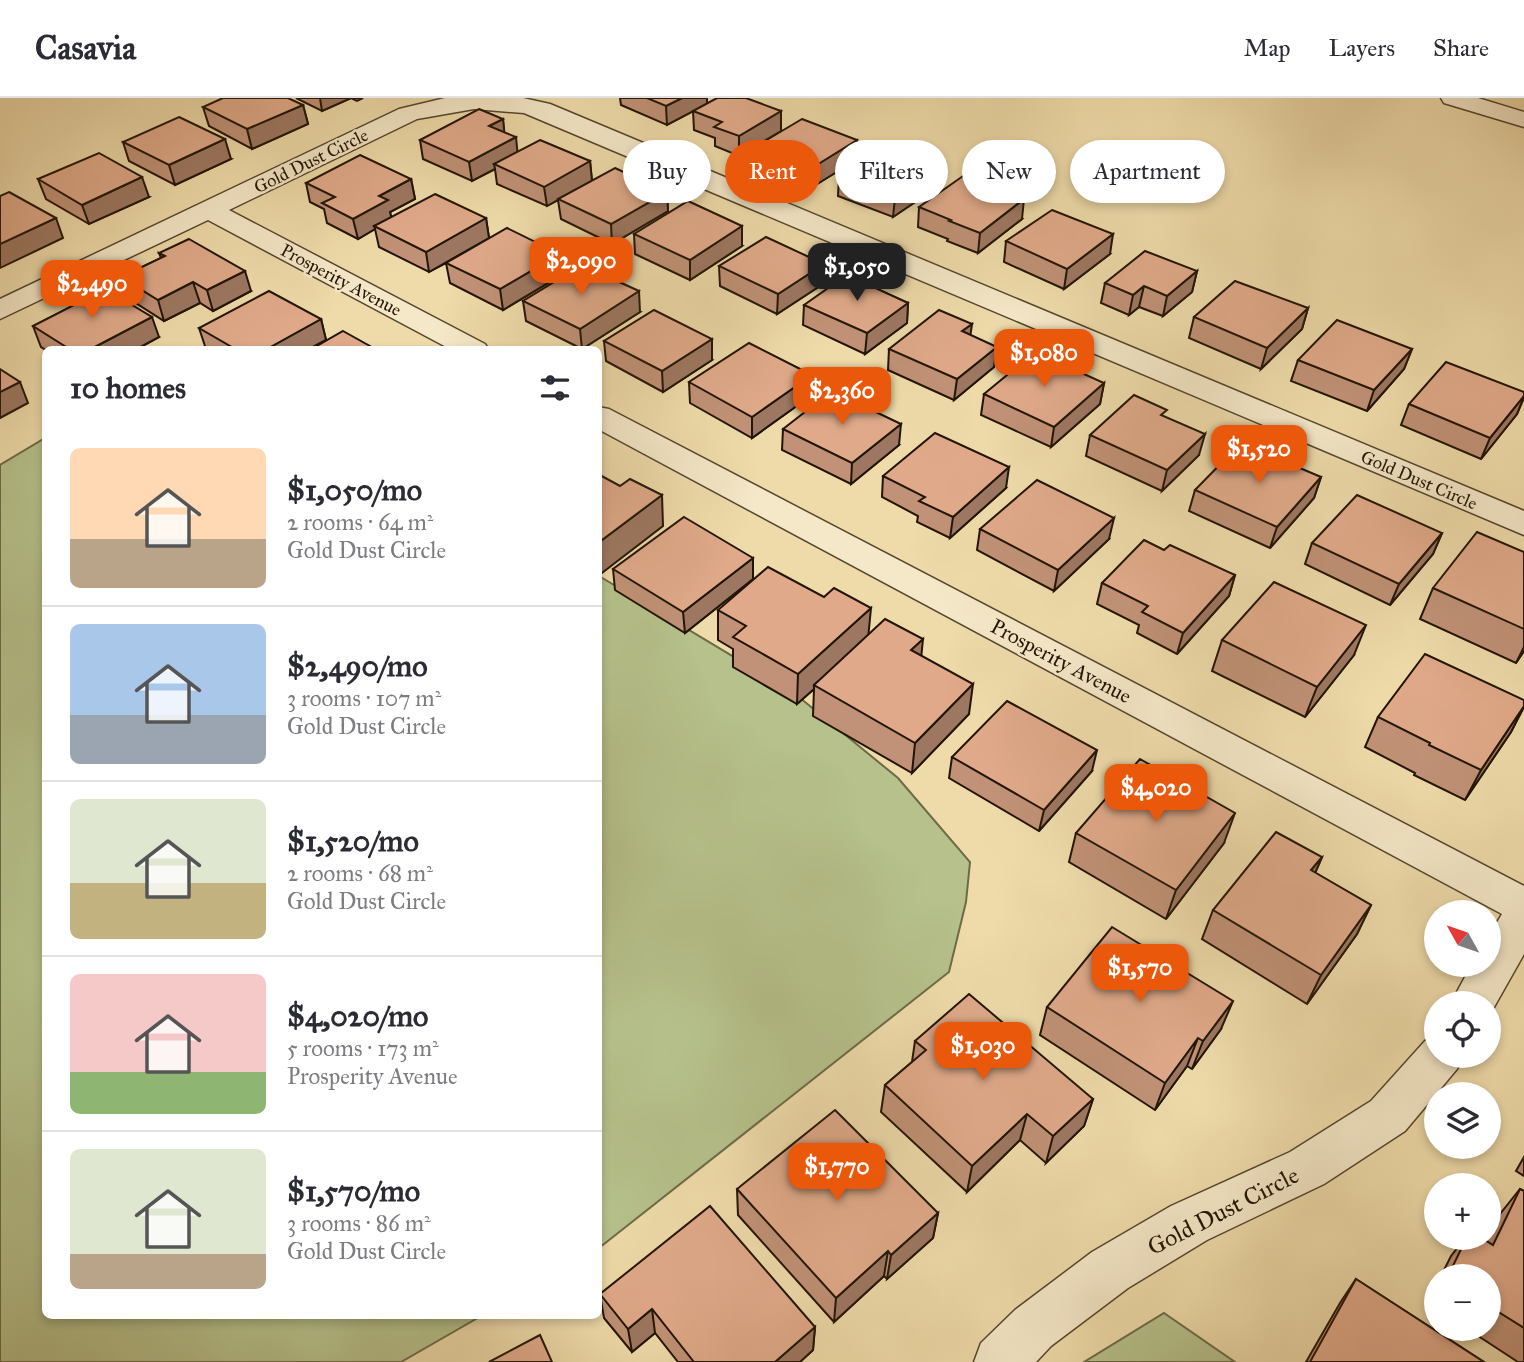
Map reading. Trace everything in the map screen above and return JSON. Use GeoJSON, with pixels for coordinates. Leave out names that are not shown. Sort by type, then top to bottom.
{"type":"FeatureCollection","features":[{"type":"Feature","properties":{"kind":"street"},"geometry":{"type":"LineString","coordinates":[[1453,98],[1524,120]]}},
{"type":"Feature","properties":{"kind":"street","name":"Gold Dust Circle"},"geometry":{"type":"LineString","coordinates":[[0,310],[408,114],[466,100],[518,102],[541,109],[1524,524]]}},
{"type":"Feature","properties":{"kind":"street","name":"Prosperity Avenue"},"geometry":{"type":"LineString","coordinates":[[209,210],[466,346]]}},
{"type":"Feature","properties":{"kind":"street","name":"Prosperity Avenue"},"geometry":{"type":"LineString","coordinates":[[602,418],[1524,906]]}},
{"type":"Feature","properties":{"kind":"street"},"geometry":{"type":"LineString","coordinates":[[1480,991],[1524,915]]}},
{"type":"Feature","properties":{"kind":"street","name":"Gold Dust Circle"},"geometry":{"type":"LineString","coordinates":[[1000,1362],[1033,1328],[1110,1270],[1189,1223],[1307,1168],[1388,1116],[1430,1068]]}},
{"type":"Feature","properties":{"kind":"green space"},"geometry":{"type":"Polygon","coordinates":[[[42,440],[42,1319],[476,1319],[401,1362],[0,1362],[0,465],[42,440]]]}},
{"type":"Feature","properties":{"kind":"green space"},"geometry":{"type":"Polygon","coordinates":[[[602,578],[794,693],[898,778],[970,862],[966,902],[949,972],[602,1246],[602,578]]]}},
{"type":"Feature","properties":{"kind":"green space"},"geometry":{"type":"Polygon","coordinates":[[[1164,1313],[1235,1362],[1084,1362],[1164,1313]]]}},
{"type":"Feature","properties":{"kind":"building"},"geometry":{"type":"Polygon","coordinates":[[[223,98],[288,98],[303,105],[247,129],[203,107],[223,98]]]}},
{"type":"Feature","properties":{"kind":"building"},"geometry":{"type":"Polygon","coordinates":[[[647,98],[682,98],[666,106],[647,98]]]}},
{"type":"Feature","properties":{"kind":"building"},"geometry":{"type":"Polygon","coordinates":[[[717,98],[746,98],[781,111],[739,136],[714,127],[722,122],[693,111],[717,98]]]}},
{"type":"Feature","properties":{"kind":"building"},"geometry":{"type":"Polygon","coordinates":[[[479,109],[503,119],[489,126],[516,137],[469,162],[420,140],[479,109]]]}},
{"type":"Feature","properties":{"kind":"building"},"geometry":{"type":"Polygon","coordinates":[[[179,117],[225,139],[169,165],[123,142],[179,117]]]}},
{"type":"Feature","properties":{"kind":"building"},"geometry":{"type":"Polygon","coordinates":[[[802,119],[857,140],[835,140],[835,154],[821,162],[821,140],[767,140],[802,119]]]}},
{"type":"Feature","properties":{"kind":"building"},"geometry":{"type":"Polygon","coordinates":[[[540,140],[590,161],[544,187],[494,164],[540,140]]]}},
{"type":"Feature","properties":{"kind":"building"},"geometry":{"type":"Polygon","coordinates":[[[99,153],[142,177],[82,205],[38,179],[99,153]]]}},
{"type":"Feature","properties":{"kind":"building"},"geometry":{"type":"Polygon","coordinates":[[[360,155],[411,179],[379,196],[388,200],[353,219],[322,203],[335,197],[306,183],[360,155]]]}},
{"type":"Feature","properties":{"kind":"building"},"geometry":{"type":"Polygon","coordinates":[[[615,168],[623,172],[623,203],[648,203],[611,224],[558,199],[615,168]]]}},
{"type":"Feature","properties":{"kind":"building"},"geometry":{"type":"Polygon","coordinates":[[[962,177],[962,203],[1019,203],[980,233],[919,207],[925,203],[948,203],[948,187],[962,177]]]}},
{"type":"Feature","properties":{"kind":"building"},"geometry":{"type":"Polygon","coordinates":[[[9,192],[56,218],[0,244],[0,196],[9,192]]]}},
{"type":"Feature","properties":{"kind":"building"},"geometry":{"type":"Polygon","coordinates":[[[435,194],[486,218],[426,252],[374,226],[435,194]]]}},
{"type":"Feature","properties":{"kind":"building"},"geometry":{"type":"Polygon","coordinates":[[[685,203],[692,203],[742,226],[690,260],[634,234],[685,203]]]}},
{"type":"Feature","properties":{"kind":"building"},"geometry":{"type":"Polygon","coordinates":[[[1052,210],[1113,234],[1067,269],[1006,241],[1052,210]]]}},
{"type":"Feature","properties":{"kind":"building"},"geometry":{"type":"Polygon","coordinates":[[[507,228],[560,254],[500,289],[446,263],[507,228]]]}},
{"type":"Feature","properties":{"kind":"building"},"geometry":{"type":"Polygon","coordinates":[[[766,237],[824,264],[778,294],[719,266],[766,237]]]}},
{"type":"Feature","properties":{"kind":"building"},"geometry":{"type":"Polygon","coordinates":[[[189,239],[245,271],[207,290],[193,282],[158,300],[121,277],[165,256],[159,253],[189,239]]]}},
{"type":"Feature","properties":{"kind":"building"},"geometry":{"type":"Polygon","coordinates":[[[1145,251],[1197,271],[1167,296],[1144,286],[1133,295],[1105,283],[1145,251]]]}},
{"type":"Feature","properties":{"kind":"building"},"geometry":{"type":"Polygon","coordinates":[[[582,265],[639,291],[580,329],[523,301],[582,265]]]}},
{"type":"Feature","properties":{"kind":"building"},"geometry":{"type":"Polygon","coordinates":[[[851,272],[878,284],[873,287],[908,303],[867,333],[804,305],[851,272]]]}},
{"type":"Feature","properties":{"kind":"building"},"geometry":{"type":"Polygon","coordinates":[[[1235,281],[1308,308],[1267,348],[1194,317],[1235,281]]]}},
{"type":"Feature","properties":{"kind":"building"},"geometry":{"type":"Polygon","coordinates":[[[97,284],[152,317],[97,346],[65,346],[33,326],[76,304],[67,299],[97,284]]]}},
{"type":"Feature","properties":{"kind":"building"},"geometry":{"type":"Polygon","coordinates":[[[269,291],[321,319],[272,346],[230,346],[199,328],[269,291]]]}},
{"type":"Feature","properties":{"kind":"building"},"geometry":{"type":"Polygon","coordinates":[[[654,310],[712,339],[662,371],[604,341],[654,310]]]}},
{"type":"Feature","properties":{"kind":"building"},"geometry":{"type":"Polygon","coordinates":[[[939,310],[972,324],[962,331],[997,347],[957,379],[889,349],[939,310]]]}},
{"type":"Feature","properties":{"kind":"building"},"geometry":{"type":"Polygon","coordinates":[[[1337,320],[1412,349],[1374,390],[1298,360],[1337,320]]]}},
{"type":"Feature","properties":{"kind":"building"},"geometry":{"type":"Polygon","coordinates":[[[343,331],[370,346],[317,346],[343,331]]]}},
{"type":"Feature","properties":{"kind":"building"},"geometry":{"type":"Polygon","coordinates":[[[749,343],[812,375],[752,417],[689,382],[749,343]]]}},
{"type":"Feature","properties":{"kind":"building"},"geometry":{"type":"Polygon","coordinates":[[[1035,352],[1104,383],[1054,427],[984,394],[1035,352]]]}},
{"type":"Feature","properties":{"kind":"building"},"geometry":{"type":"Polygon","coordinates":[[[1446,362],[1524,392],[1524,396],[1490,438],[1409,404],[1446,362]]]}},
{"type":"Feature","properties":{"kind":"building"},"geometry":{"type":"Polygon","coordinates":[[[0,369],[20,382],[0,392],[0,369]]]}},
{"type":"Feature","properties":{"kind":"building"},"geometry":{"type":"Polygon","coordinates":[[[832,391],[901,424],[852,463],[783,429],[832,391]]]}},
{"type":"Feature","properties":{"kind":"building"},"geometry":{"type":"Polygon","coordinates":[[[1134,395],[1167,410],[1161,415],[1205,434],[1167,470],[1090,435],[1134,395]]]}},
{"type":"Feature","properties":{"kind":"building"},"geometry":{"type":"Polygon","coordinates":[[[935,433],[1009,467],[953,517],[919,501],[925,497],[883,476],[935,433]]]}},
{"type":"Feature","properties":{"kind":"building"},"geometry":{"type":"Polygon","coordinates":[[[1241,443],[1321,477],[1277,527],[1195,490],[1241,443]]]}},
{"type":"Feature","properties":{"kind":"building"},"geometry":{"type":"Polygon","coordinates":[[[602,476],[620,486],[630,479],[662,495],[602,540],[602,476]]]}},
{"type":"Feature","properties":{"kind":"building"},"geometry":{"type":"Polygon","coordinates":[[[1037,480],[1114,518],[1058,570],[980,529],[1037,480]]]}},
{"type":"Feature","properties":{"kind":"building"},"geometry":{"type":"Polygon","coordinates":[[[1357,495],[1442,533],[1399,584],[1312,543],[1357,495]]]}},
{"type":"Feature","properties":{"kind":"building"},"geometry":{"type":"Polygon","coordinates":[[[684,517],[753,558],[683,612],[613,569],[684,517]]]}},
{"type":"Feature","properties":{"kind":"building"},"geometry":{"type":"Polygon","coordinates":[[[1477,532],[1524,552],[1524,629],[1433,588],[1477,532]]]}},
{"type":"Feature","properties":{"kind":"building"},"geometry":{"type":"Polygon","coordinates":[[[1144,540],[1164,550],[1170,545],[1235,575],[1183,633],[1142,612],[1148,606],[1102,583],[1144,540]]]}},
{"type":"Feature","properties":{"kind":"building"},"geometry":{"type":"Polygon","coordinates":[[[768,567],[824,597],[834,588],[871,608],[798,674],[733,637],[746,626],[718,610],[768,567]]]}},
{"type":"Feature","properties":{"kind":"building"},"geometry":{"type":"Polygon","coordinates":[[[1274,582],[1366,625],[1317,687],[1222,640],[1274,582]]]}},
{"type":"Feature","properties":{"kind":"building"},"geometry":{"type":"Polygon","coordinates":[[[885,619],[923,639],[911,650],[973,684],[915,743],[814,685],[885,619]]]}},
{"type":"Feature","properties":{"kind":"building"},"geometry":{"type":"Polygon","coordinates":[[[1425,654],[1524,700],[1524,706],[1481,770],[1378,717],[1425,654]]]}},
{"type":"Feature","properties":{"kind":"building"},"geometry":{"type":"Polygon","coordinates":[[[1007,701],[1097,750],[1044,810],[952,757],[1007,701]]]}},
{"type":"Feature","properties":{"kind":"building"},"geometry":{"type":"Polygon","coordinates":[[[1140,759],[1235,813],[1176,890],[1076,833],[1140,759]]]}},
{"type":"Feature","properties":{"kind":"building"},"geometry":{"type":"Polygon","coordinates":[[[1276,832],[1322,857],[1311,870],[1371,905],[1321,975],[1213,910],[1276,832]]]}},
{"type":"Feature","properties":{"kind":"building"},"geometry":{"type":"Polygon","coordinates":[[[1112,927],[1233,1001],[1203,1041],[1198,1038],[1165,1083],[1047,1007],[1112,927]]]}},
{"type":"Feature","properties":{"kind":"building"},"geometry":{"type":"Polygon","coordinates":[[[969,994],[1093,1099],[1053,1136],[1027,1114],[972,1166],[885,1085],[926,1050],[915,1041],[969,994]]]}},
{"type":"Feature","properties":{"kind":"building"},"geometry":{"type":"Polygon","coordinates":[[[835,1110],[938,1213],[891,1255],[888,1251],[836,1298],[737,1189],[835,1110]]]}},
{"type":"Feature","properties":{"kind":"building"},"geometry":{"type":"Polygon","coordinates":[[[1520,1189],[1524,1191],[1524,1328],[1501,1314],[1501,1264],[1454,1264],[1461,1250],[1501,1250],[1501,1228],[1520,1189]]]}},
{"type":"Feature","properties":{"kind":"building"},"geometry":{"type":"Polygon","coordinates":[[[710,1206],[815,1327],[775,1362],[694,1362],[652,1309],[628,1329],[602,1296],[602,1292],[710,1206]]]}},
{"type":"Feature","properties":{"kind":"building"},"geometry":{"type":"Polygon","coordinates":[[[1356,1279],[1424,1323],[1424,1341],[1452,1341],[1484,1362],[1310,1362],[1356,1279]]]}},
{"type":"Feature","properties":{"kind":"building"},"geometry":{"type":"Polygon","coordinates":[[[540,1335],[552,1362],[489,1362],[540,1335]]]}}]}
